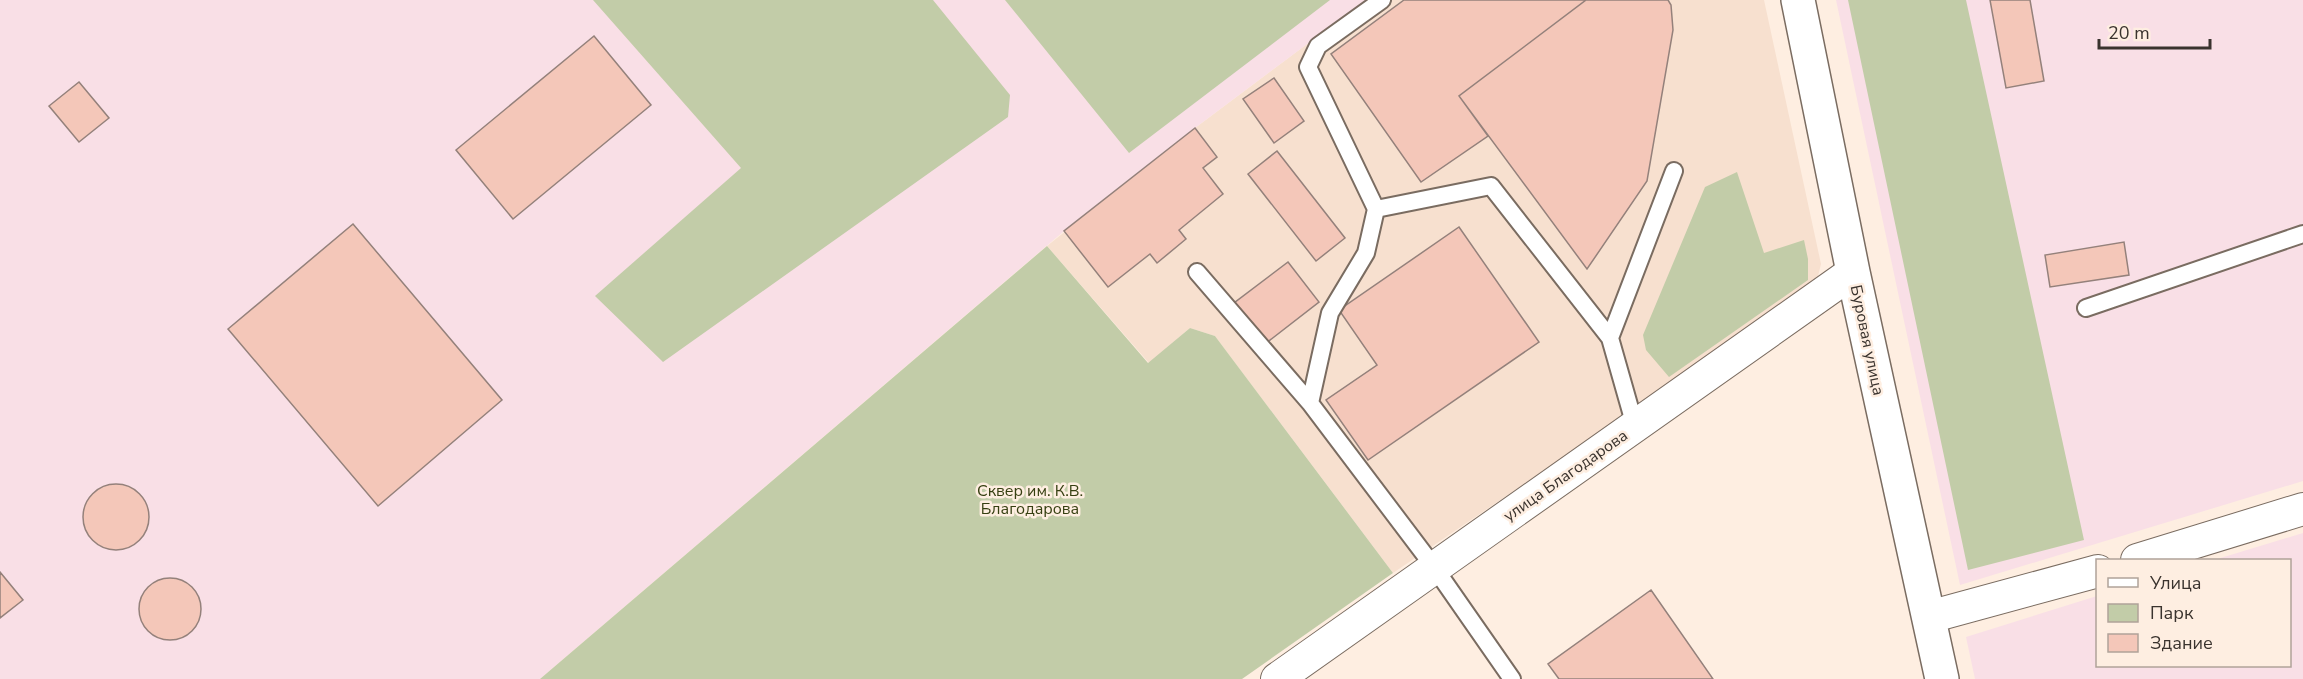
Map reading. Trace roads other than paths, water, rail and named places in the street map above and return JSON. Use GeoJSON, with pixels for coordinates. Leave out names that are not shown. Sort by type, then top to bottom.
{"type":"FeatureCollection","features":[{"type":"Feature","properties":{"kind":"main road","name":"Буровая улица"},"geometry":{"type":"LineString","coordinates":[[1798,0],[1853,272],[1942,679]]}},
{"type":"Feature","properties":{"kind":"street","name":"улица Благодарова"},"geometry":{"type":"LineString","coordinates":[[1277,679],[1853,272]]}},
{"type":"Feature","properties":{"kind":"street"},"geometry":{"type":"LineString","coordinates":[[2143,559],[2303,509]]}},
{"type":"Feature","properties":{"kind":"street"},"geometry":{"type":"LineString","coordinates":[[1929,617],[2096,571]]}},
{"type":"Feature","properties":{"kind":"lane"},"geometry":{"type":"LineString","coordinates":[[1310,403],[1330,313],[1366,253],[1376,209],[1308,67],[1318,46],[1382,0]]}},
{"type":"Feature","properties":{"kind":"lane"},"geometry":{"type":"LineString","coordinates":[[1610,338],[1674,171]]}},
{"type":"Feature","properties":{"kind":"lane"},"geometry":{"type":"LineString","coordinates":[[1376,209],[1491,186],[1610,338],[1635,426]]}},
{"type":"Feature","properties":{"kind":"lane"},"geometry":{"type":"LineString","coordinates":[[2086,308],[2303,234]]}},
{"type":"Feature","properties":{"kind":"lane"},"geometry":{"type":"LineString","coordinates":[[1197,272],[1310,403],[1434,567],[1512,679]]}},
{"type":"Feature","properties":{"kind":"park label","name":"Сквер им. К.В. Благодарова"},"geometry":{"type":"Point","coordinates":[1030,499]}}]}
